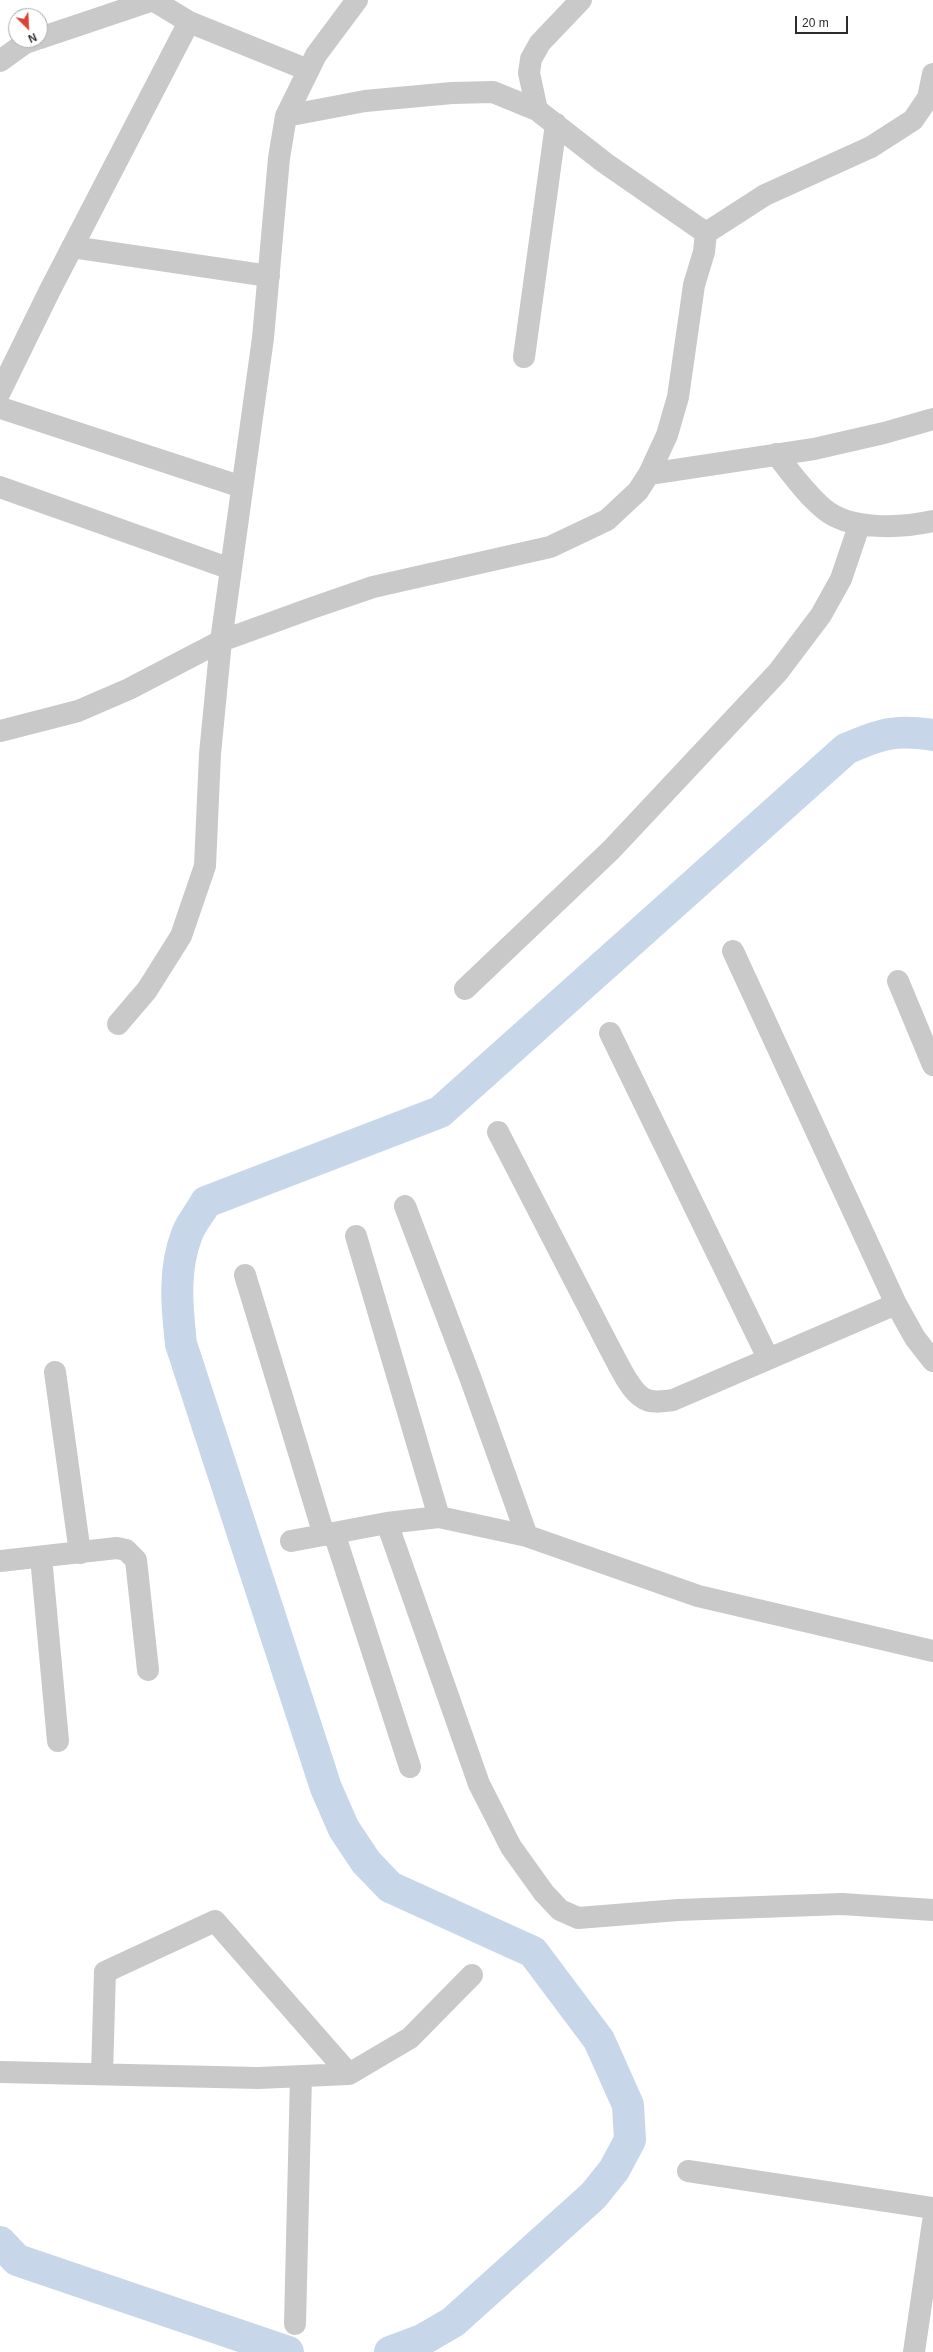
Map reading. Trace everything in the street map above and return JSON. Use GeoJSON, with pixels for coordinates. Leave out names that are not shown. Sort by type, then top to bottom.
{"type":"FeatureCollection","features":[{"type":"Feature","properties":{"kind":"street"},"geometry":{"type":"LineString","coordinates":[[48,35],[153,0],[189,22],[308,70]]}},
{"type":"Feature","properties":{"kind":"street"},"geometry":{"type":"LineString","coordinates":[[118,1024],[147,990],[181,936],[205,866],[210,754],[221,641],[263,338],[278,158],[286,116],[308,70],[357,0]]}},
{"type":"Feature","properties":{"kind":"street"},"geometry":{"type":"LineString","coordinates":[[537,110],[529,73],[531,59],[540,43],[581,0]]}},
{"type":"Feature","properties":{"kind":"street"},"geometry":{"type":"LineString","coordinates":[[189,22],[72,247],[1,400],[242,487]]}},
{"type":"Feature","properties":{"kind":"street"},"geometry":{"type":"LineString","coordinates":[[0,61],[18,48]]}},
{"type":"Feature","properties":{"kind":"street"},"geometry":{"type":"LineString","coordinates":[[706,233],[765,195],[871,146],[913,120],[931,100],[933,74]]}},
{"type":"Feature","properties":{"kind":"street"},"geometry":{"type":"LineString","coordinates":[[286,116],[365,101],[452,93],[493,92],[537,110],[604,163],[706,233]]}},
{"type":"Feature","properties":{"kind":"street"},"geometry":{"type":"LineString","coordinates":[[524,357],[556,124]]}},
{"type":"Feature","properties":{"kind":"street"},"geometry":{"type":"LineString","coordinates":[[0,731],[78,710],[129,688],[221,641],[373,587],[550,547],[607,520],[638,491],[648,474],[667,434],[678,397],[694,285],[704,252],[706,233]]}},
{"type":"Feature","properties":{"kind":"street"},"geometry":{"type":"LineString","coordinates":[[72,247],[269,276]]}},
{"type":"Feature","properties":{"kind":"street"},"geometry":{"type":"LineString","coordinates":[[648,474],[814,449],[884,433],[933,419]]}},
{"type":"Feature","properties":{"kind":"street"},"geometry":{"type":"LineString","coordinates":[[776,454],[825,510],[859,526],[915,525],[933,521]]}},
{"type":"Feature","properties":{"kind":"street"},"geometry":{"type":"LineString","coordinates":[[0,487],[231,568]]}},
{"type":"Feature","properties":{"kind":"street"},"geometry":{"type":"LineString","coordinates":[[465,989],[611,850],[778,672],[821,615],[841,579],[859,526]]}},
{"type":"Feature","properties":{"kind":"street"},"geometry":{"type":"LineString","coordinates":[[733,951],[896,1304],[914,1338],[933,1361]]}},
{"type":"Feature","properties":{"kind":"street"},"geometry":{"type":"LineString","coordinates":[[898,981],[933,1065]]}},
{"type":"Feature","properties":{"kind":"street"},"geometry":{"type":"LineString","coordinates":[[610,1033],[768,1358]]}},
{"type":"Feature","properties":{"kind":"street"},"geometry":{"type":"LineString","coordinates":[[498,1132],[616,1361],[628,1382],[642,1398],[654,1402],[673,1400],[896,1304]]}},
{"type":"Feature","properties":{"kind":"street"},"geometry":{"type":"LineString","coordinates":[[405,1206],[470,1377],[527,1536]]}},
{"type":"Feature","properties":{"kind":"street"},"geometry":{"type":"LineString","coordinates":[[356,1236],[439,1517]]}},
{"type":"Feature","properties":{"kind":"street"},"geometry":{"type":"LineString","coordinates":[[245,1275],[329,1534],[410,1767]]}},
{"type":"Feature","properties":{"kind":"street"},"geometry":{"type":"LineString","coordinates":[[55,1372],[80,1552]]}},
{"type":"Feature","properties":{"kind":"street"},"geometry":{"type":"LineString","coordinates":[[291,1541],[387,1523],[439,1517],[527,1536],[698,1596],[933,1651]]}},
{"type":"Feature","properties":{"kind":"street"},"geometry":{"type":"LineString","coordinates":[[387,1523],[479,1784],[511,1847],[544,1893],[560,1910],[578,1918],[678,1910],[842,1904],[933,1910]]}},
{"type":"Feature","properties":{"kind":"street"},"geometry":{"type":"LineString","coordinates":[[0,1561],[117,1548],[126,1550],[136,1560],[148,1670]]}},
{"type":"Feature","properties":{"kind":"street"},"geometry":{"type":"LineString","coordinates":[[41,1556],[58,1741]]}},
{"type":"Feature","properties":{"kind":"street"},"geometry":{"type":"LineString","coordinates":[[102,2074],[105,1972],[215,1922],[349,2074]]}},
{"type":"Feature","properties":{"kind":"street"},"geometry":{"type":"LineString","coordinates":[[0,2072],[258,2078],[349,2074],[410,2038],[472,1975]]}},
{"type":"Feature","properties":{"kind":"street"},"geometry":{"type":"LineString","coordinates":[[296,2324],[301,2076]]}},
{"type":"Feature","properties":{"kind":"street"},"geometry":{"type":"LineString","coordinates":[[688,2171],[933,2208]]}},
{"type":"Feature","properties":{"kind":"street"},"geometry":{"type":"LineString","coordinates":[[914,2352],[933,2222]]}},
{"type":"Feature","properties":{"kind":"waterway"},"geometry":{"type":"LineString","coordinates":[[390,2352],[422,2340],[453,2322],[593,2196],[614,2170],[630,2140],[628,2105],[599,2040],[533,1952],[390,1887],[366,1862],[344,1829],[326,1788],[181,1344],[177,1289],[180,1261],[187,1234],[206,1202],[440,1112],[846,749],[878,736],[888,734],[920,733],[933,735]]}},
{"type":"Feature","properties":{"kind":"waterway"},"geometry":{"type":"LineString","coordinates":[[0,2242],[17,2260],[288,2352]]}}]}
